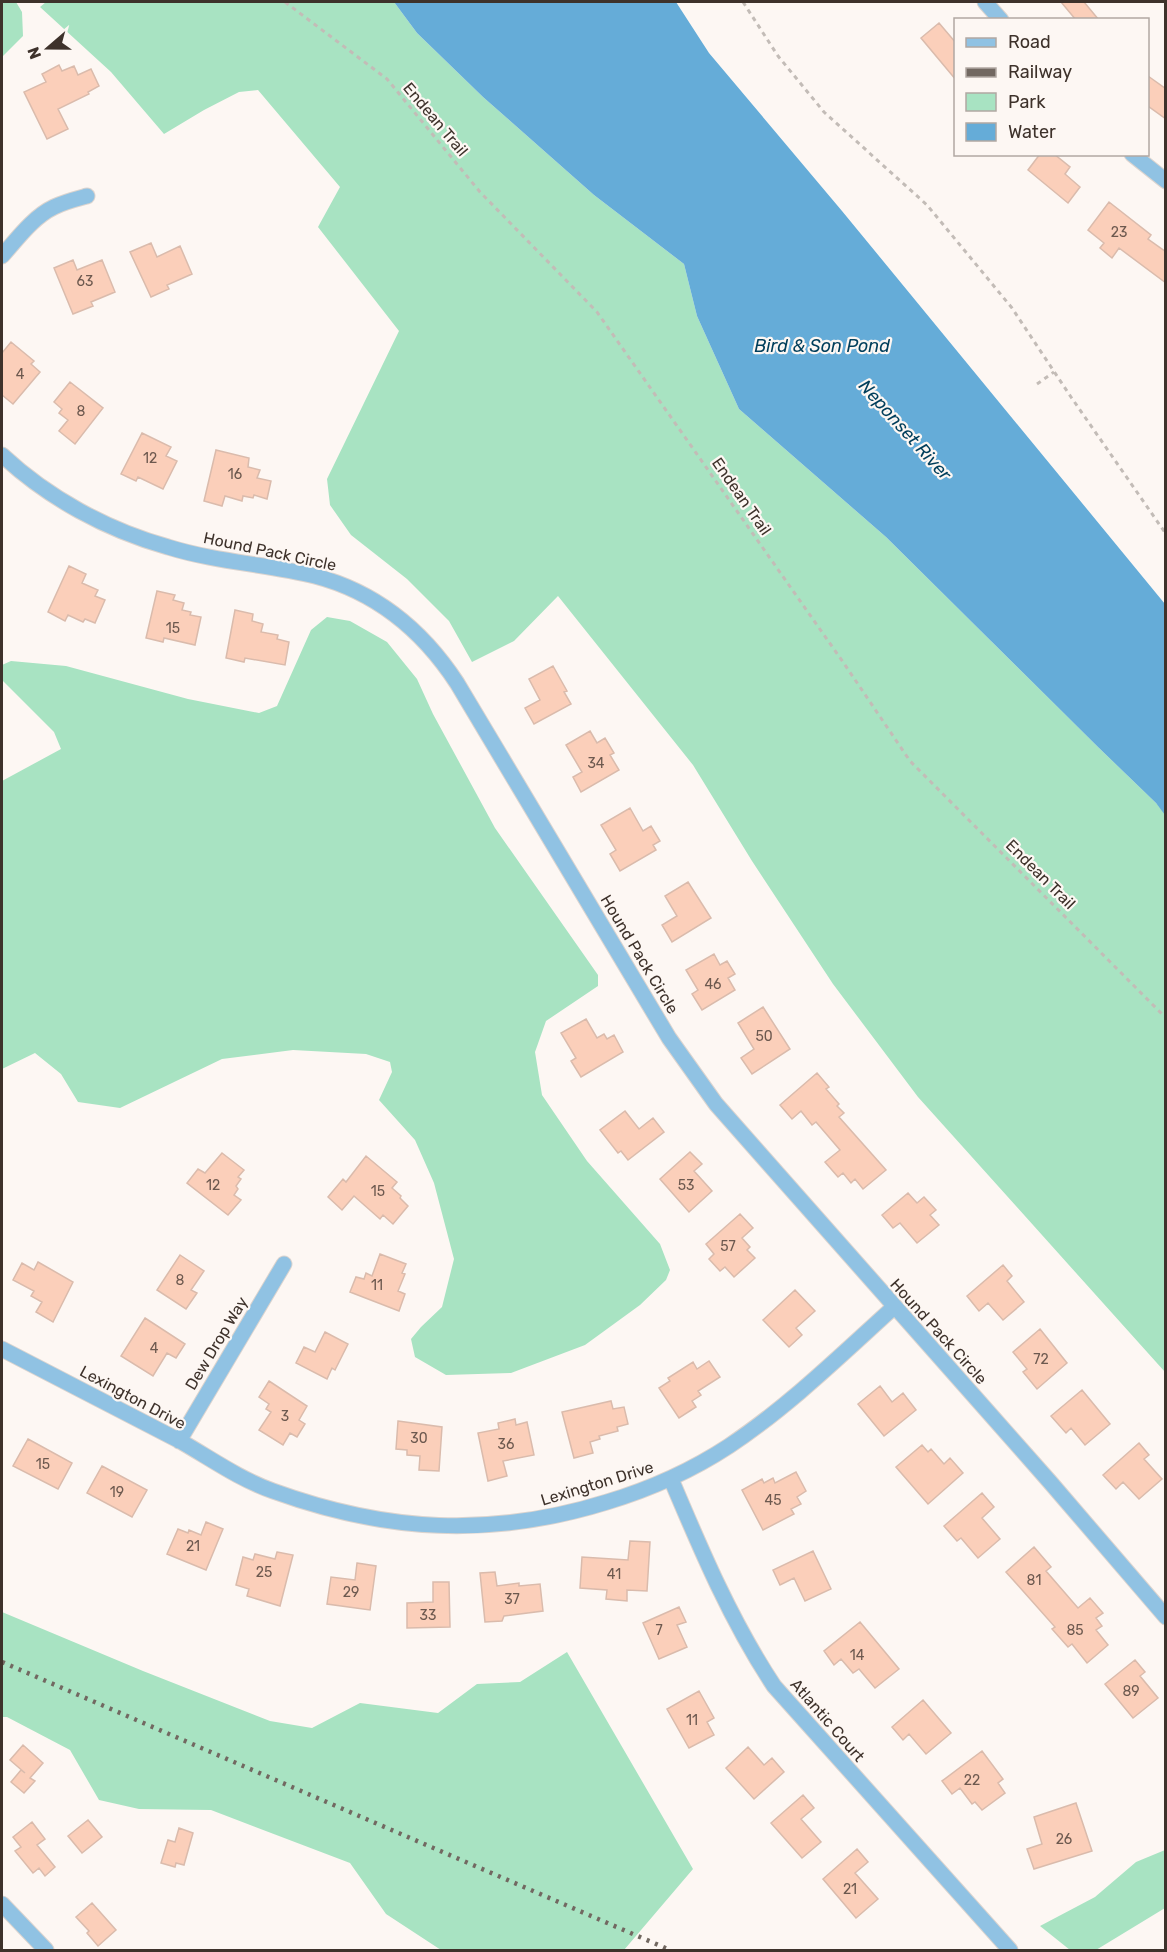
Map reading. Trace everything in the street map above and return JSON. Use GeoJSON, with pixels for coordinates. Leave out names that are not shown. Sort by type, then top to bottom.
{"type":"FeatureCollection","features":[{"type":"Feature","properties":{"kind":"street"},"geometry":{"type":"LineString","coordinates":[[985,2],[999,18]]}},
{"type":"Feature","properties":{"kind":"street"},"geometry":{"type":"LineString","coordinates":[[1135,156],[1166,181]]}},
{"type":"Feature","properties":{"kind":"street"},"geometry":{"type":"LineString","coordinates":[[2,256],[44,213],[55,206],[87,196]]}},
{"type":"Feature","properties":{"kind":"street","name":"Hound Pack Circle"},"geometry":{"type":"LineString","coordinates":[[2,455],[20,472],[54,496],[128,533],[166,547],[207,557],[336,582],[377,602],[414,630],[444,664],[669,1038],[694,1075],[739,1132],[1050,1482],[1166,1617]]}},
{"type":"Feature","properties":{"kind":"street","name":"Dew Drop Way"},"geometry":{"type":"LineString","coordinates":[[179,1441],[284,1264]]}},
{"type":"Feature","properties":{"kind":"street","name":"Lexington Drive"},"geometry":{"type":"LineString","coordinates":[[2,1349],[179,1441],[234,1473],[271,1490],[368,1518],[422,1526],[482,1526],[540,1520],[613,1500],[671,1479],[729,1446],[787,1404],[894,1307]]}},
{"type":"Feature","properties":{"kind":"street","name":"Atlantic Court"},"geometry":{"type":"LineString","coordinates":[[671,1479],[730,1610],[774,1686],[1010,1950]]}},
{"type":"Feature","properties":{"kind":"street"},"geometry":{"type":"LineString","coordinates":[[2,1904],[46,1950]]}},
{"type":"Feature","properties":{"kind":"path","name":"Endean Trail"},"geometry":{"type":"LineString","coordinates":[[285,2],[387,79],[480,192],[597,312],[823,633],[910,761],[1166,1018]]}},
{"type":"Feature","properties":{"kind":"path"},"geometry":{"type":"LineString","coordinates":[[743,2],[778,56],[824,112],[927,205],[1012,308],[1166,534]]}},
{"type":"Feature","properties":{"kind":"path"},"geometry":{"type":"LineString","coordinates":[[1037,384],[1054,372]]}},
{"type":"Feature","properties":{"kind":"green space"},"geometry":{"type":"Polygon","coordinates":[[[2,2],[16,2],[22,12],[23,36],[2,57],[2,2]]]}},
{"type":"Feature","properties":{"kind":"green space"},"geometry":{"type":"Polygon","coordinates":[[[46,2],[394,2],[417,33],[483,97],[594,195],[684,264],[697,316],[739,409],[886,537],[1166,815],[1165,1372],[918,1097],[833,984],[752,861],[693,765],[558,596],[514,641],[472,662],[449,621],[407,579],[351,535],[330,505],[327,479],[399,331],[318,227],[340,187],[258,90],[239,92],[164,134],[111,72],[40,7],[46,2]]]}},
{"type":"Feature","properties":{"kind":"green space"},"geometry":{"type":"Polygon","coordinates":[[[327,617],[350,621],[387,642],[417,679],[433,714],[495,828],[598,975],[598,986],[546,1021],[535,1052],[542,1095],[587,1161],[660,1244],[670,1270],[666,1280],[640,1305],[585,1345],[511,1373],[446,1375],[415,1357],[411,1339],[442,1307],[454,1259],[434,1183],[415,1140],[379,1100],[392,1072],[390,1062],[366,1054],[293,1050],[222,1059],[120,1108],[78,1102],[61,1074],[35,1053],[2,1069],[2,781],[61,749],[54,732],[2,680],[2,665],[11,661],[66,666],[188,699],[259,713],[277,706],[311,630],[327,617]]]}},
{"type":"Feature","properties":{"kind":"green space"},"geometry":{"type":"Polygon","coordinates":[[[2,1612],[270,1721],[312,1728],[360,1703],[438,1713],[477,1684],[520,1682],[567,1652],[693,1869],[624,1950],[441,1950],[386,1914],[350,1863],[211,1810],[139,1809],[99,1800],[70,1750],[7,1717],[2,1717],[2,1612]]]}},
{"type":"Feature","properties":{"kind":"green space"},"geometry":{"type":"Polygon","coordinates":[[[1165,1850],[1165,1908],[1096,1950],[1070,1950],[1040,1926],[1095,1897],[1136,1862],[1165,1850]]]}},
{"type":"Feature","properties":{"kind":"water","name":"Bird & Son Pond"},"geometry":{"type":"Polygon","coordinates":[[[394,2],[676,2],[709,53],[1165,604],[1165,815],[1156,803],[886,537],[739,409],[697,316],[684,264],[594,195],[483,97],[417,33],[394,2]]]}},
{"type":"Feature","properties":{"kind":"building"},"geometry":{"type":"Polygon","coordinates":[[[1061,2],[1084,2],[1097,18],[1074,18],[1061,2]]]}},
{"type":"Feature","properties":{"kind":"building"},"geometry":{"type":"Polygon","coordinates":[[[939,23],[954,41],[954,78],[921,38],[939,23]]]}},
{"type":"Feature","properties":{"kind":"building"},"geometry":{"type":"Polygon","coordinates":[[[59,65],[62,71],[74,66],[78,75],[91,69],[99,86],[88,92],[89,94],[58,109],[68,129],[47,139],[24,92],[46,82],[42,74],[59,65]]]}},
{"type":"Feature","properties":{"kind":"building"},"geometry":{"type":"Polygon","coordinates":[[[1149,77],[1166,89],[1166,119],[1149,107],[1149,77]]]}},
{"type":"Feature","properties":{"kind":"building"},"geometry":{"type":"Polygon","coordinates":[[[1038,156],[1056,156],[1070,167],[1065,174],[1080,187],[1068,203],[1028,170],[1038,156]]]}},
{"type":"Feature","properties":{"kind":"building"},"geometry":{"type":"Polygon","coordinates":[[[1109,202],[1151,235],[1148,239],[1166,252],[1166,283],[1119,248],[1112,258],[1100,248],[1104,243],[1088,230],[1109,202]]]}},
{"type":"Feature","properties":{"kind":"building"},"geometry":{"type":"Polygon","coordinates":[[[151,243],[157,257],[180,246],[192,274],[167,285],[169,289],[151,297],[130,252],[151,243]]]}},
{"type":"Feature","properties":{"kind":"building"},"geometry":{"type":"Polygon","coordinates":[[[73,260],[77,270],[102,260],[115,292],[91,302],[93,306],[73,314],[54,268],[73,260]]]}},
{"type":"Feature","properties":{"kind":"building"},"geometry":{"type":"Polygon","coordinates":[[[11,342],[34,361],[31,364],[40,372],[13,404],[2,395],[2,353],[11,342]]]}},
{"type":"Feature","properties":{"kind":"building"},"geometry":{"type":"Polygon","coordinates":[[[70,382],[103,408],[75,444],[59,431],[68,420],[59,413],[62,409],[54,402],[70,382]]]}},
{"type":"Feature","properties":{"kind":"building"},"geometry":{"type":"Polygon","coordinates":[[[142,433],[171,447],[166,456],[177,461],[163,489],[138,477],[136,481],[121,474],[142,433]]]}},
{"type":"Feature","properties":{"kind":"building"},"geometry":{"type":"Polygon","coordinates":[[[216,450],[249,458],[248,467],[260,470],[257,478],[271,481],[267,499],[254,495],[253,498],[243,496],[242,501],[225,496],[222,506],[204,501],[216,450]]]}},
{"type":"Feature","properties":{"kind":"building"},"geometry":{"type":"Polygon","coordinates":[[[69,566],[86,574],[82,583],[98,590],[95,596],[105,600],[95,623],[85,619],[83,622],[68,615],[65,621],[48,612],[69,566]]]}},
{"type":"Feature","properties":{"kind":"building"},"geometry":{"type":"Polygon","coordinates":[[[157,591],[175,595],[173,600],[184,603],[182,610],[191,612],[190,615],[201,617],[195,645],[164,638],[163,642],[146,638],[157,591]]]}},
{"type":"Feature","properties":{"kind":"building"},"geometry":{"type":"Polygon","coordinates":[[[235,610],[253,614],[252,621],[263,624],[261,632],[278,635],[277,639],[289,642],[285,665],[245,658],[244,662],[226,658],[235,610]]]}},
{"type":"Feature","properties":{"kind":"building"},"geometry":{"type":"Polygon","coordinates":[[[553,666],[567,691],[564,692],[571,704],[534,724],[525,708],[540,700],[529,679],[553,666]]]}},
{"type":"Feature","properties":{"kind":"building"},"geometry":{"type":"Polygon","coordinates":[[[590,731],[597,743],[605,738],[614,753],[610,755],[619,770],[581,792],[573,777],[582,772],[566,745],[590,731]]]}},
{"type":"Feature","properties":{"kind":"building"},"geometry":{"type":"Polygon","coordinates":[[[630,808],[643,831],[651,826],[660,841],[653,845],[656,850],[620,871],[610,854],[616,850],[601,825],[630,808]]]}},
{"type":"Feature","properties":{"kind":"building"},"geometry":{"type":"Polygon","coordinates":[[[688,882],[711,918],[672,942],[662,925],[677,916],[665,896],[688,882]]]}},
{"type":"Feature","properties":{"kind":"building"},"geometry":{"type":"Polygon","coordinates":[[[714,954],[720,965],[727,961],[735,974],[728,978],[735,990],[702,1010],[692,994],[698,990],[686,970],[714,954]]]}},
{"type":"Feature","properties":{"kind":"building"},"geometry":{"type":"Polygon","coordinates":[[[763,1007],[790,1049],[752,1074],[741,1058],[754,1049],[738,1023],[763,1007]]]}},
{"type":"Feature","properties":{"kind":"building"},"geometry":{"type":"Polygon","coordinates":[[[586,1019],[597,1038],[604,1034],[607,1039],[614,1035],[623,1052],[581,1077],[571,1061],[576,1058],[561,1033],[586,1019]]]}},
{"type":"Feature","properties":{"kind":"building"},"geometry":{"type":"Polygon","coordinates":[[[817,1073],[829,1087],[826,1089],[844,1113],[839,1117],[886,1170],[863,1189],[855,1179],[851,1183],[843,1173],[838,1177],[825,1162],[840,1150],[816,1122],[812,1125],[801,1111],[792,1119],[780,1105],[817,1073]]]}},
{"type":"Feature","properties":{"kind":"building"},"geometry":{"type":"Polygon","coordinates":[[[625,1111],[639,1129],[653,1118],[664,1132],[628,1160],[621,1151],[618,1153],[600,1130],[625,1111]]]}},
{"type":"Feature","properties":{"kind":"building"},"geometry":{"type":"Polygon","coordinates":[[[690,1152],[702,1164],[694,1171],[712,1191],[689,1212],[660,1179],[690,1152]]]}},
{"type":"Feature","properties":{"kind":"building"},"geometry":{"type":"Polygon","coordinates":[[[222,1153],[244,1170],[238,1177],[241,1179],[234,1195],[241,1200],[228,1215],[187,1183],[198,1169],[205,1173],[222,1153]]]}},
{"type":"Feature","properties":{"kind":"building"},"geometry":{"type":"Polygon","coordinates":[[[366,1156],[397,1182],[392,1188],[408,1206],[393,1224],[383,1215],[380,1219],[354,1196],[342,1210],[328,1197],[343,1179],[346,1182],[366,1156]]]}},
{"type":"Feature","properties":{"kind":"building"},"geometry":{"type":"Polygon","coordinates":[[[908,1193],[917,1203],[924,1197],[936,1210],[930,1215],[939,1225],[917,1243],[900,1223],[893,1228],[882,1215],[908,1193]]]}},
{"type":"Feature","properties":{"kind":"building"},"geometry":{"type":"Polygon","coordinates":[[[740,1214],[753,1228],[742,1238],[750,1247],[747,1250],[755,1258],[734,1277],[725,1267],[720,1271],[709,1259],[714,1254],[706,1244],[740,1214]]]}},
{"type":"Feature","properties":{"kind":"building"},"geometry":{"type":"Polygon","coordinates":[[[380,1254],[406,1264],[402,1273],[405,1274],[398,1291],[405,1294],[399,1311],[350,1292],[356,1277],[364,1279],[366,1273],[372,1276],[380,1254]]]}},
{"type":"Feature","properties":{"kind":"building"},"geometry":{"type":"Polygon","coordinates":[[[180,1255],[204,1271],[191,1290],[197,1293],[186,1309],[157,1290],[180,1255]]]}},
{"type":"Feature","properties":{"kind":"building"},"geometry":{"type":"Polygon","coordinates":[[[38,1262],[73,1282],[53,1322],[36,1312],[42,1302],[31,1296],[34,1291],[13,1280],[22,1263],[34,1270],[38,1262]]]}},
{"type":"Feature","properties":{"kind":"building"},"geometry":{"type":"Polygon","coordinates":[[[1003,1265],[1012,1276],[1007,1281],[1024,1302],[1003,1320],[988,1303],[979,1311],[967,1296],[1003,1265]]]}},
{"type":"Feature","properties":{"kind":"building"},"geometry":{"type":"Polygon","coordinates":[[[795,1290],[815,1311],[796,1328],[802,1335],[789,1347],[763,1320],[795,1290]]]}},
{"type":"Feature","properties":{"kind":"building"},"geometry":{"type":"Polygon","coordinates":[[[145,1318],[185,1344],[176,1358],[167,1353],[153,1376],[121,1356],[145,1318]]]}},
{"type":"Feature","properties":{"kind":"building"},"geometry":{"type":"Polygon","coordinates":[[[1040,1329],[1067,1363],[1037,1389],[1023,1372],[1027,1369],[1013,1352],[1040,1329]]]}},
{"type":"Feature","properties":{"kind":"building"},"geometry":{"type":"Polygon","coordinates":[[[325,1332],[348,1344],[335,1370],[332,1368],[327,1379],[296,1363],[304,1347],[315,1352],[325,1332]]]}},
{"type":"Feature","properties":{"kind":"building"},"geometry":{"type":"Polygon","coordinates":[[[709,1361],[720,1377],[698,1391],[701,1395],[692,1401],[696,1407],[679,1418],[659,1388],[670,1381],[668,1378],[693,1362],[697,1369],[709,1361]]]}},
{"type":"Feature","properties":{"kind":"building"},"geometry":{"type":"Polygon","coordinates":[[[269,1381],[307,1406],[299,1420],[305,1424],[297,1437],[290,1433],[283,1445],[259,1430],[271,1412],[266,1409],[269,1404],[259,1397],[269,1381]]]}},
{"type":"Feature","properties":{"kind":"building"},"geometry":{"type":"Polygon","coordinates":[[[880,1386],[892,1402],[903,1393],[916,1410],[884,1436],[858,1404],[880,1386]]]}},
{"type":"Feature","properties":{"kind":"building"},"geometry":{"type":"Polygon","coordinates":[[[1082,1390],[1110,1424],[1085,1445],[1071,1428],[1066,1433],[1051,1416],[1082,1390]]]}},
{"type":"Feature","properties":{"kind":"building"},"geometry":{"type":"Polygon","coordinates":[[[611,1401],[613,1409],[624,1407],[628,1424],[617,1427],[618,1431],[599,1436],[600,1439],[590,1442],[593,1453],[574,1458],[562,1412],[611,1401]]]}},
{"type":"Feature","properties":{"kind":"building"},"geometry":{"type":"Polygon","coordinates":[[[515,1419],[516,1425],[527,1422],[534,1455],[503,1461],[507,1476],[488,1481],[478,1433],[499,1429],[498,1423],[515,1419]]]}},
{"type":"Feature","properties":{"kind":"building"},"geometry":{"type":"Polygon","coordinates":[[[398,1421],[442,1427],[439,1471],[419,1470],[420,1456],[407,1455],[407,1450],[396,1449],[398,1421]]]}},
{"type":"Feature","properties":{"kind":"building"},"geometry":{"type":"Polygon","coordinates":[[[28,1439],[72,1463],[58,1489],[13,1466],[28,1439]]]}},
{"type":"Feature","properties":{"kind":"building"},"geometry":{"type":"Polygon","coordinates":[[[1139,1443],[1149,1455],[1144,1459],[1162,1479],[1139,1499],[1123,1482],[1116,1489],[1103,1475],[1139,1443]]]}},
{"type":"Feature","properties":{"kind":"building"},"geometry":{"type":"Polygon","coordinates":[[[922,1445],[928,1452],[931,1449],[944,1464],[950,1458],[963,1473],[928,1504],[896,1467],[922,1445]]]}},
{"type":"Feature","properties":{"kind":"building"},"geometry":{"type":"Polygon","coordinates":[[[102,1466],[147,1490],[132,1517],[87,1493],[102,1466]]]}},
{"type":"Feature","properties":{"kind":"building"},"geometry":{"type":"Polygon","coordinates":[[[796,1472],[806,1491],[797,1497],[801,1504],[791,1509],[794,1514],[763,1530],[742,1490],[762,1479],[764,1483],[773,1478],[775,1483],[796,1472]]]}},
{"type":"Feature","properties":{"kind":"building"},"geometry":{"type":"Polygon","coordinates":[[[982,1493],[994,1507],[982,1518],[1000,1539],[978,1558],[961,1538],[957,1541],[944,1526],[982,1493]]]}},
{"type":"Feature","properties":{"kind":"building"},"geometry":{"type":"Polygon","coordinates":[[[206,1522],[223,1529],[206,1570],[167,1554],[178,1529],[188,1533],[189,1530],[201,1535],[206,1522]]]}},
{"type":"Feature","properties":{"kind":"building"},"geometry":{"type":"Polygon","coordinates":[[[630,1541],[650,1542],[647,1591],[627,1590],[627,1601],[606,1599],[607,1590],[580,1588],[582,1557],[628,1560],[630,1541]]]}},
{"type":"Feature","properties":{"kind":"building"},"geometry":{"type":"Polygon","coordinates":[[[1034,1547],[1051,1567],[1046,1571],[1078,1608],[1090,1598],[1103,1613],[1096,1618],[1102,1626],[1096,1630],[1108,1645],[1087,1663],[1072,1644],[1068,1647],[1052,1629],[1055,1627],[1006,1572],[1034,1547]]]}},
{"type":"Feature","properties":{"kind":"building"},"geometry":{"type":"Polygon","coordinates":[[[813,1551],[831,1589],[805,1601],[794,1578],[780,1585],[773,1570],[813,1551]]]}},
{"type":"Feature","properties":{"kind":"building"},"geometry":{"type":"Polygon","coordinates":[[[277,1552],[293,1555],[280,1606],[247,1596],[249,1589],[236,1585],[243,1557],[253,1560],[255,1554],[275,1559],[277,1552]]]}},
{"type":"Feature","properties":{"kind":"building"},"geometry":{"type":"Polygon","coordinates":[[[357,1563],[376,1566],[370,1610],[327,1604],[331,1577],[355,1580],[357,1563]]]}},
{"type":"Feature","properties":{"kind":"building"},"geometry":{"type":"Polygon","coordinates":[[[495,1572],[497,1586],[519,1583],[519,1586],[540,1584],[543,1611],[504,1616],[502,1621],[485,1622],[480,1573],[495,1572]]]}},
{"type":"Feature","properties":{"kind":"building"},"geometry":{"type":"Polygon","coordinates":[[[433,1582],[449,1582],[450,1627],[407,1628],[407,1603],[433,1602],[433,1582]]]}},
{"type":"Feature","properties":{"kind":"building"},"geometry":{"type":"Polygon","coordinates":[[[679,1607],[686,1622],[677,1625],[687,1647],[659,1659],[643,1623],[679,1607]]]}},
{"type":"Feature","properties":{"kind":"building"},"geometry":{"type":"Polygon","coordinates":[[[860,1622],[899,1669],[875,1688],[859,1669],[853,1673],[841,1659],[834,1665],[824,1651],[860,1622]]]}},
{"type":"Feature","properties":{"kind":"building"},"geometry":{"type":"Polygon","coordinates":[[[1135,1660],[1145,1672],[1140,1676],[1158,1698],[1133,1718],[1105,1684],[1135,1660]]]}},
{"type":"Feature","properties":{"kind":"building"},"geometry":{"type":"Polygon","coordinates":[[[699,1691],[714,1718],[707,1722],[714,1735],[689,1748],[667,1709],[699,1691]]]}},
{"type":"Feature","properties":{"kind":"building"},"geometry":{"type":"Polygon","coordinates":[[[923,1700],[951,1733],[926,1754],[909,1734],[903,1740],[892,1727],[923,1700]]]}},
{"type":"Feature","properties":{"kind":"building"},"geometry":{"type":"Polygon","coordinates":[[[23,1745],[43,1763],[30,1778],[35,1781],[24,1793],[11,1782],[21,1770],[25,1773],[10,1760],[23,1745]]]}},
{"type":"Feature","properties":{"kind":"building"},"geometry":{"type":"Polygon","coordinates":[[[748,1747],[764,1765],[772,1758],[784,1772],[754,1799],[726,1768],[748,1747]]]}},
{"type":"Feature","properties":{"kind":"building"},"geometry":{"type":"Polygon","coordinates":[[[982,1751],[1003,1779],[998,1783],[1005,1793],[982,1810],[975,1802],[972,1804],[960,1788],[952,1794],[942,1781],[982,1751]]]}},
{"type":"Feature","properties":{"kind":"building"},"geometry":{"type":"Polygon","coordinates":[[[803,1795],[814,1808],[801,1819],[821,1842],[802,1858],[771,1823],[803,1795]]]}},
{"type":"Feature","properties":{"kind":"building"},"geometry":{"type":"Polygon","coordinates":[[[1076,1803],[1092,1851],[1034,1869],[1027,1849],[1042,1844],[1034,1817],[1076,1803]]]}},
{"type":"Feature","properties":{"kind":"building"},"geometry":{"type":"Polygon","coordinates":[[[88,1820],[102,1837],[82,1853],[68,1836],[88,1820]]]}},
{"type":"Feature","properties":{"kind":"building"},"geometry":{"type":"Polygon","coordinates":[[[32,1822],[45,1839],[37,1845],[55,1867],[45,1876],[39,1868],[33,1873],[15,1851],[21,1847],[13,1837],[32,1822]]]}},
{"type":"Feature","properties":{"kind":"building"},"geometry":{"type":"Polygon","coordinates":[[[179,1828],[193,1833],[184,1865],[176,1863],[175,1867],[161,1863],[168,1840],[175,1842],[179,1828]]]}},
{"type":"Feature","properties":{"kind":"building"},"geometry":{"type":"Polygon","coordinates":[[[857,1849],[868,1862],[855,1873],[878,1899],[856,1918],[823,1879],[857,1849]]]}},
{"type":"Feature","properties":{"kind":"building"},"geometry":{"type":"Polygon","coordinates":[[[92,1903],[116,1930],[98,1946],[87,1933],[89,1931],[76,1917],[92,1903]]]}},
{"type":"Feature","properties":{"kind":"railway"},"geometry":{"type":"LineString","coordinates":[[2,1662],[670,1950]]}},
{"type":"Feature","properties":{"kind":"water label","name":"Neponset River"},"geometry":{"type":"Point","coordinates":[905,430]}}]}
